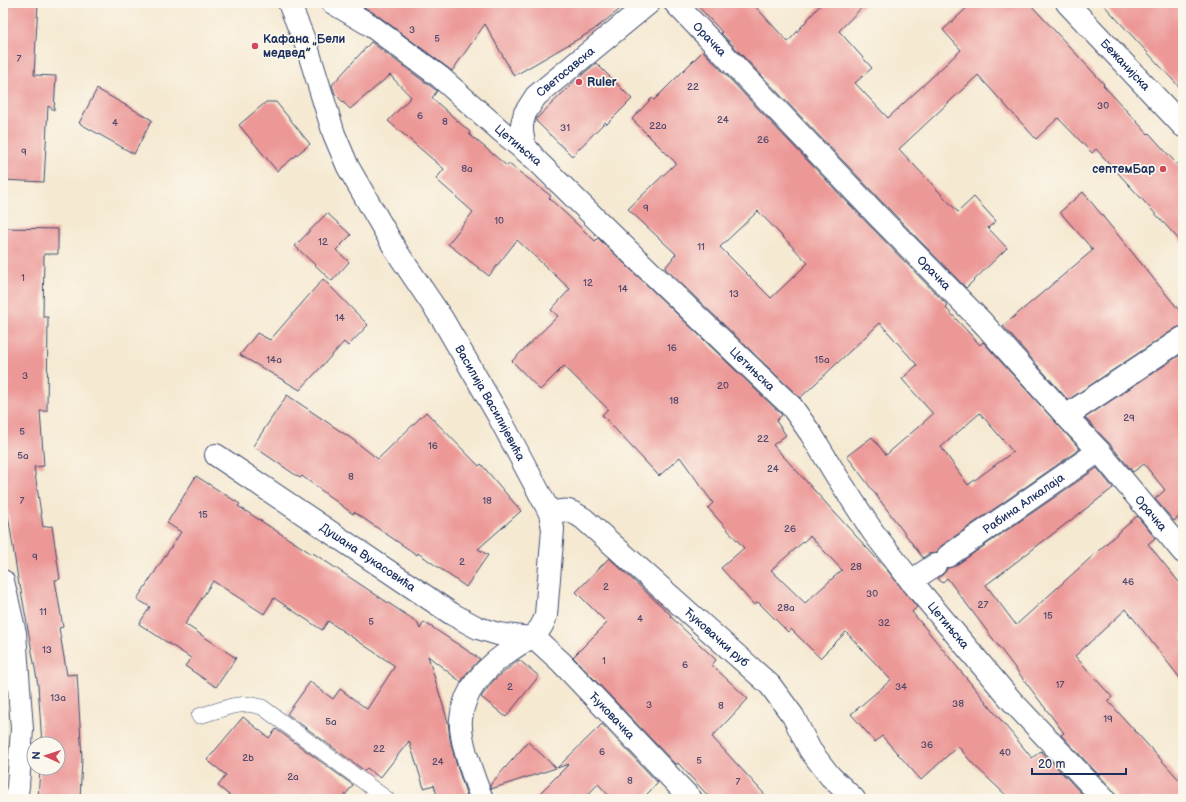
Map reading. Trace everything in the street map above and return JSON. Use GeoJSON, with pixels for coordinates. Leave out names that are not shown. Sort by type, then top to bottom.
{"type":"FeatureCollection","features":[{"type":"Feature","properties":{"kind":"street","name":"Василија Василијевића"},"geometry":{"type":"LineString","coordinates":[[289,3],[307,47],[334,134],[348,168],[397,252],[443,320],[498,415],[550,513],[553,529],[546,615],[542,627],[537,633],[495,661],[471,689],[466,700],[461,721],[466,754],[482,799]]}},
{"type":"Feature","properties":{"kind":"street","name":"Цетињска"},"geometry":{"type":"LineString","coordinates":[[333,3],[370,25],[440,77],[535,159],[792,407],[811,434],[873,532],[911,581],[1010,700],[1104,799]]}},
{"type":"Feature","properties":{"kind":"street","name":"Светосавска"},"geometry":{"type":"LineString","coordinates":[[535,159],[525,146],[522,133],[522,124],[525,113],[536,96],[649,3]]}},
{"type":"Feature","properties":{"kind":"street","name":"Орачка"},"geometry":{"type":"LineString","coordinates":[[675,3],[982,322],[1099,451],[1183,552]]}},
{"type":"Feature","properties":{"kind":"street","name":"Бежанијска"},"geometry":{"type":"LineString","coordinates":[[1067,3],[1183,126]]}},
{"type":"Feature","properties":{"kind":"street"},"geometry":{"type":"LineString","coordinates":[[1066,416],[1183,338]]}},
{"type":"Feature","properties":{"kind":"street","name":"Рабина Алкалаја"},"geometry":{"type":"LineString","coordinates":[[911,581],[1099,451]]}},
{"type":"Feature","properties":{"kind":"street","name":"Душана Вукасовића"},"geometry":{"type":"LineString","coordinates":[[216,455],[452,614],[478,628],[498,634],[530,638]]}},
{"type":"Feature","properties":{"kind":"street","name":"Ћуковачки руб"},"geometry":{"type":"LineString","coordinates":[[550,513],[566,510],[574,512],[584,518],[770,685],[793,716],[810,750],[830,776],[854,799]]}},
{"type":"Feature","properties":{"kind":"street"},"geometry":{"type":"LineString","coordinates":[[3,581],[15,633],[22,729],[16,799]]}},
{"type":"Feature","properties":{"kind":"street","name":"Ћуковачка"},"geometry":{"type":"LineString","coordinates":[[530,638],[538,641],[561,662],[691,799]]}},
{"type":"Feature","properties":{"kind":"lane"},"geometry":{"type":"LineString","coordinates":[[199,716],[232,706],[247,704],[262,707],[387,799]]}},
{"type":"Feature","properties":{"kind":"building"},"geometry":{"type":"Polygon","coordinates":[[[5,3],[38,3],[34,75],[56,76],[54,110],[48,106],[44,182],[3,180],[3,42],[5,3]]]}},
{"type":"Feature","properties":{"kind":"building"},"geometry":{"type":"Polygon","coordinates":[[[357,3],[628,3],[592,31],[514,76],[485,24],[452,71],[377,15],[357,3]]]}},
{"type":"Feature","properties":{"kind":"building"},"geometry":{"type":"Polygon","coordinates":[[[695,3],[752,3],[788,42],[822,3],[866,3],[839,31],[872,68],[855,83],[888,118],[961,50],[943,30],[972,3],[1029,3],[1183,171],[1183,244],[1096,149],[1092,153],[1058,118],[1036,139],[978,75],[899,149],[958,212],[974,197],[996,221],[988,228],[1007,248],[966,288],[721,33],[722,32],[695,3]]]}},
{"type":"Feature","properties":{"kind":"building"},"geometry":{"type":"Polygon","coordinates":[[[1102,3],[1183,3],[1183,91],[1124,27],[1102,3]]]}},
{"type":"Feature","properties":{"kind":"building"},"geometry":{"type":"Polygon","coordinates":[[[371,42],[437,91],[432,98],[470,132],[469,134],[507,166],[509,164],[551,196],[549,198],[595,241],[598,238],[782,415],[776,421],[786,435],[773,445],[887,570],[917,607],[912,612],[1032,758],[1041,751],[1087,799],[1010,799],[972,763],[958,746],[921,780],[882,736],[875,742],[851,714],[891,680],[846,632],[820,658],[791,629],[788,632],[758,602],[754,605],[721,568],[744,548],[708,508],[713,503],[680,457],[659,476],[602,415],[608,409],[564,366],[540,390],[512,361],[558,316],[551,310],[570,289],[517,240],[489,276],[448,244],[473,212],[436,179],[444,169],[388,121],[411,97],[390,75],[350,109],[335,94],[332,85],[371,42]],[[810,536],[771,570],[805,603],[842,570],[810,536]]]}},
{"type":"Feature","properties":{"kind":"building"},"geometry":{"type":"Polygon","coordinates":[[[703,51],[948,306],[946,308],[980,345],[983,342],[1080,449],[941,546],[936,553],[928,554],[923,558],[847,456],[872,437],[886,455],[933,414],[902,379],[917,365],[880,323],[800,398],[665,268],[676,254],[628,209],[676,163],[632,119],[652,98],[654,100],[703,51]],[[758,211],[720,247],[771,298],[808,263],[758,211]],[[980,413],[941,447],[968,485],[1013,452],[980,413]]]}},
{"type":"Feature","properties":{"kind":"building"},"geometry":{"type":"Polygon","coordinates":[[[596,63],[632,99],[607,124],[605,122],[572,156],[536,121],[536,119],[576,80],[596,63]]]}},
{"type":"Feature","properties":{"kind":"building"},"geometry":{"type":"Polygon","coordinates":[[[97,89],[152,120],[134,154],[79,123],[97,89]]]}},
{"type":"Feature","properties":{"kind":"building"},"geometry":{"type":"Polygon","coordinates":[[[266,102],[276,102],[310,144],[277,171],[239,125],[266,102]]]}},
{"type":"Feature","properties":{"kind":"building"},"geometry":{"type":"Polygon","coordinates":[[[1083,192],[1183,315],[1183,326],[1176,328],[1068,400],[1003,326],[1093,250],[1060,212],[1083,192]]]}},
{"type":"Feature","properties":{"kind":"building"},"geometry":{"type":"Polygon","coordinates":[[[327,213],[351,235],[336,250],[349,262],[332,281],[295,246],[327,213]]]}},
{"type":"Feature","properties":{"kind":"building"},"geometry":{"type":"Polygon","coordinates":[[[3,228],[58,229],[58,254],[44,254],[43,317],[48,317],[47,411],[40,411],[44,466],[34,467],[43,527],[52,526],[60,579],[55,580],[63,627],[59,628],[67,675],[77,674],[82,758],[80,799],[38,799],[39,776],[66,776],[66,736],[41,736],[38,685],[19,585],[3,483],[3,228]]]}},
{"type":"Feature","properties":{"kind":"building"},"geometry":{"type":"Polygon","coordinates":[[[323,279],[368,325],[348,346],[344,342],[300,390],[240,355],[257,333],[270,340],[323,279]]]}},
{"type":"Feature","properties":{"kind":"building"},"geometry":{"type":"Polygon","coordinates":[[[1183,353],[1183,513],[1174,521],[1155,499],[1165,490],[1144,464],[1133,472],[1109,443],[1085,418],[1183,353]]]}},
{"type":"Feature","properties":{"kind":"building"},"geometry":{"type":"Polygon","coordinates":[[[287,395],[352,439],[378,459],[426,412],[479,466],[481,464],[521,511],[478,549],[488,555],[466,587],[418,553],[417,555],[354,512],[353,514],[302,476],[300,478],[253,446],[287,395]]]}},
{"type":"Feature","properties":{"kind":"building"},"geometry":{"type":"Polygon","coordinates":[[[1097,468],[1113,488],[986,585],[1016,625],[1137,516],[1155,538],[1148,544],[1183,587],[1183,682],[1126,609],[1075,656],[1112,697],[1108,701],[1183,784],[1183,799],[1116,799],[1113,790],[1061,735],[1064,733],[947,578],[942,583],[938,578],[946,571],[947,568],[955,566],[1097,468]]]}},
{"type":"Feature","properties":{"kind":"building"},"geometry":{"type":"Polygon","coordinates":[[[196,476],[240,504],[238,506],[312,554],[313,553],[417,622],[420,629],[424,622],[480,659],[461,682],[428,656],[448,722],[450,740],[456,763],[467,796],[458,799],[438,799],[434,785],[424,788],[409,741],[380,778],[367,768],[365,771],[287,714],[310,682],[333,699],[340,689],[367,709],[395,666],[328,621],[322,630],[274,598],[264,614],[213,581],[185,624],[236,658],[216,687],[185,666],[191,658],[139,624],[150,607],[137,599],[181,532],[167,523],[196,476]]]}},
{"type":"Feature","properties":{"kind":"building"},"geometry":{"type":"Polygon","coordinates":[[[609,558],[671,615],[670,616],[716,660],[712,665],[748,699],[712,737],[769,799],[711,799],[678,763],[676,765],[573,657],[607,623],[576,592],[609,558]]]}},
{"type":"Feature","properties":{"kind":"building"},"geometry":{"type":"Polygon","coordinates":[[[519,660],[539,676],[506,717],[481,697],[494,680],[519,660]]]}},
{"type":"Feature","properties":{"kind":"building"},"geometry":{"type":"Polygon","coordinates":[[[243,717],[269,738],[276,729],[353,785],[342,799],[234,799],[218,786],[226,775],[207,760],[243,717]]]}},
{"type":"Feature","properties":{"kind":"building"},"geometry":{"type":"Polygon","coordinates":[[[602,724],[658,783],[642,799],[612,799],[598,784],[584,799],[534,799],[569,764],[557,768],[602,724]]]}},
{"type":"Feature","properties":{"kind":"building"},"geometry":{"type":"Polygon","coordinates":[[[528,742],[556,768],[491,789],[490,785],[528,742]]]}},
{"type":"Feature","properties":{"kind":"place","name":"Кафана „Бели медвед”"},"geometry":{"type":"Point","coordinates":[255,46]}},
{"type":"Feature","properties":{"kind":"place","name":"Ruler"},"geometry":{"type":"Point","coordinates":[579,82]}},
{"type":"Feature","properties":{"kind":"place","name":"септемБар"},"geometry":{"type":"Point","coordinates":[1163,169]}}]}
